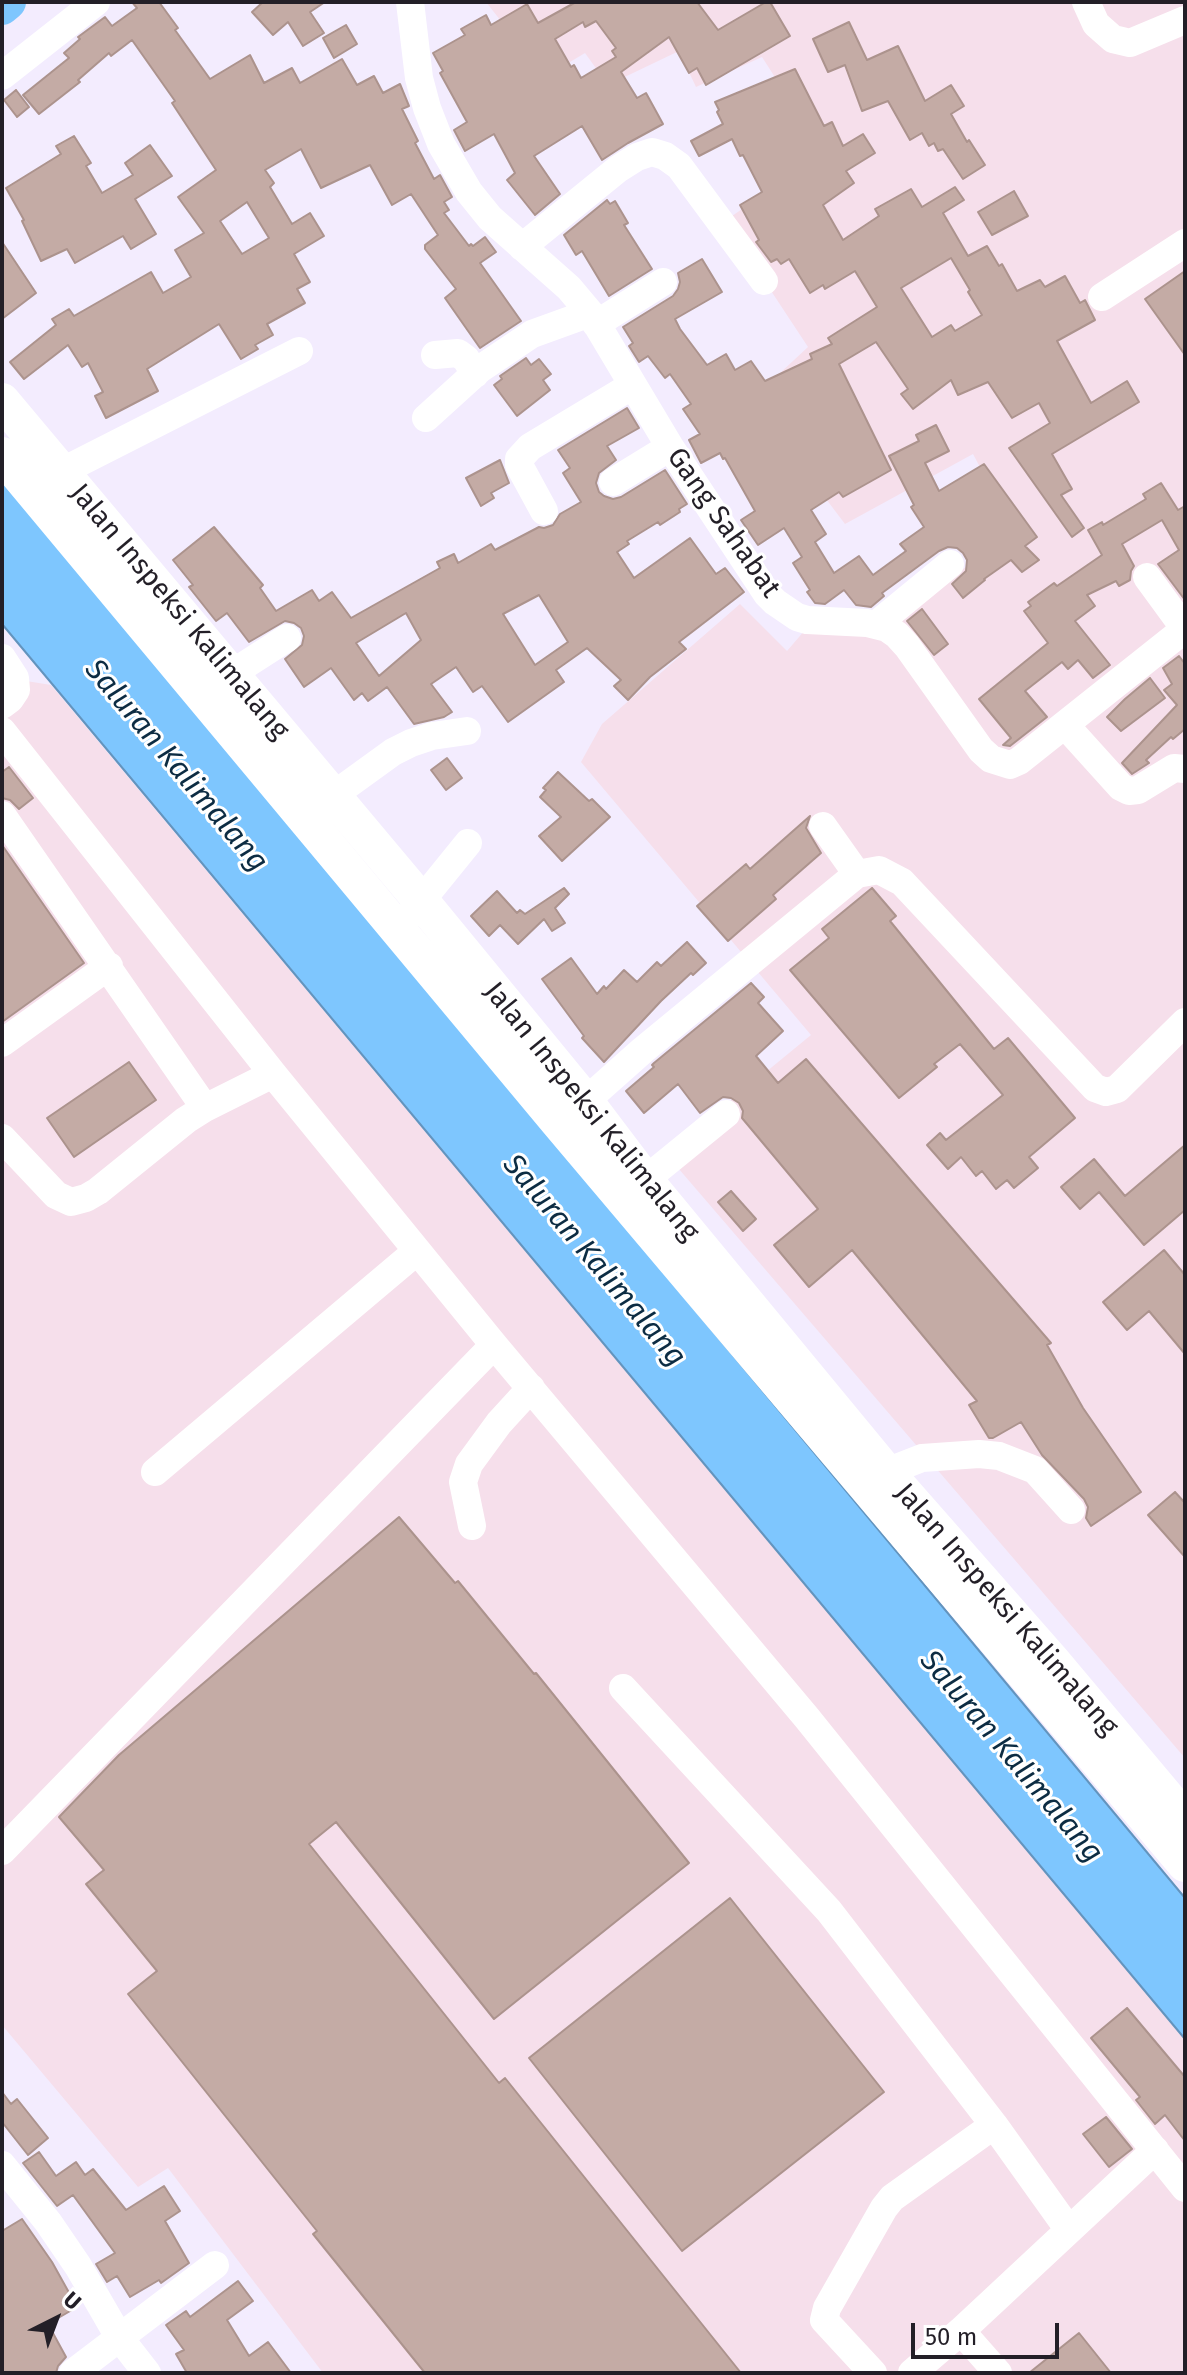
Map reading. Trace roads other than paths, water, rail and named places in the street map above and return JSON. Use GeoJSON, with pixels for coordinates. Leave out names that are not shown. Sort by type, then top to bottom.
{"type":"FeatureCollection","features":[{"type":"Feature","properties":{"kind":"main road","name":"Jalan Inspeksi Kalimalang"},"geometry":{"type":"LineString","coordinates":[[2,401],[422,902],[572,1112],[635,1190],[875,1478],[1147,1796],[1185,1864]]}},
{"type":"Feature","properties":{"kind":"main road","name":"Jalan Inspeksi Kalimalang"},"geometry":{"type":"LineString","coordinates":[[2,455],[398,929],[572,1112]]}},
{"type":"Feature","properties":{"kind":"main road","name":"Jalan Inspeksi Kalimalang"},"geometry":{"type":"LineString","coordinates":[[1147,1796],[1185,1819]]}},
{"type":"Feature","properties":{"kind":"street"},"geometry":{"type":"LineString","coordinates":[[2,76],[96,2]]}},
{"type":"Feature","properties":{"kind":"street","name":"Gang Sahabat"},"geometry":{"type":"LineString","coordinates":[[410,2],[419,78],[427,108],[441,144],[469,192],[483,210],[569,288],[593,318],[670,447],[767,594],[797,617],[807,620],[877,624]]}},
{"type":"Feature","properties":{"kind":"street"},"geometry":{"type":"LineString","coordinates":[[1086,2],[1096,24],[1113,39],[1130,43],[1185,20]]}},
{"type":"Feature","properties":{"kind":"street"},"geometry":{"type":"LineString","coordinates":[[522,247],[618,169],[652,152],[665,156],[679,166],[764,281]]}},
{"type":"Feature","properties":{"kind":"street"},"geometry":{"type":"LineString","coordinates":[[1102,297],[1185,243]]}},
{"type":"Feature","properties":{"kind":"street"},"geometry":{"type":"LineString","coordinates":[[426,418],[475,374],[532,334],[593,318],[663,282]]}},
{"type":"Feature","properties":{"kind":"street"},"geometry":{"type":"LineString","coordinates":[[28,489],[299,351]]}},
{"type":"Feature","properties":{"kind":"street"},"geometry":{"type":"LineString","coordinates":[[435,355],[458,353],[466,359],[475,374]]}},
{"type":"Feature","properties":{"kind":"street"},"geometry":{"type":"LineString","coordinates":[[544,511],[519,465],[519,459],[530,447],[633,385]]}},
{"type":"Feature","properties":{"kind":"street"},"geometry":{"type":"LineString","coordinates":[[613,482],[670,447]]}},
{"type":"Feature","properties":{"kind":"street"},"geometry":{"type":"LineString","coordinates":[[950,564],[877,624],[897,635],[907,646],[981,750],[991,759],[1010,765],[1185,629],[1147,577]]}},
{"type":"Feature","properties":{"kind":"street"},"geometry":{"type":"LineString","coordinates":[[203,698],[231,674],[287,638]]}},
{"type":"Feature","properties":{"kind":"street"},"geometry":{"type":"LineString","coordinates":[[2,658],[15,678],[16,690],[2,705]]}},
{"type":"Feature","properties":{"kind":"street"},"geometry":{"type":"LineString","coordinates":[[1065,725],[1121,787],[1129,791],[1138,790],[1174,768],[1185,769]]}},
{"type":"Feature","properties":{"kind":"street"},"geometry":{"type":"LineString","coordinates":[[2,731],[273,1074],[494,1345],[817,1730],[1185,2188]]}},
{"type":"Feature","properties":{"kind":"street"},"geometry":{"type":"LineString","coordinates":[[303,818],[393,752],[432,736],[467,731]]}},
{"type":"Feature","properties":{"kind":"street"},"geometry":{"type":"LineString","coordinates":[[2,815],[205,1108]]}},
{"type":"Feature","properties":{"kind":"street"},"geometry":{"type":"LineString","coordinates":[[823,826],[857,874]]}},
{"type":"Feature","properties":{"kind":"street"},"geometry":{"type":"LineString","coordinates":[[398,929],[468,843]]}},
{"type":"Feature","properties":{"kind":"street"},"geometry":{"type":"LineString","coordinates":[[572,1112],[857,874],[879,870],[902,882],[1095,1088],[1106,1092],[1117,1089],[1185,1022]]}},
{"type":"Feature","properties":{"kind":"street"},"geometry":{"type":"LineString","coordinates":[[2,1043],[109,966]]}},
{"type":"Feature","properties":{"kind":"street"},"geometry":{"type":"LineString","coordinates":[[2,1138],[56,1195],[71,1202],[98,1191],[186,1120],[273,1074]]}},
{"type":"Feature","properties":{"kind":"street"},"geometry":{"type":"LineString","coordinates":[[635,1190],[726,1114]]}},
{"type":"Feature","properties":{"kind":"street"},"geometry":{"type":"LineString","coordinates":[[155,1472],[417,1251]]}},
{"type":"Feature","properties":{"kind":"street"},"geometry":{"type":"LineString","coordinates":[[2,1851],[494,1345]]}},
{"type":"Feature","properties":{"kind":"street"},"geometry":{"type":"LineString","coordinates":[[472,1526],[463,1482],[469,1464],[499,1423],[531,1388]]}},
{"type":"Feature","properties":{"kind":"street"},"geometry":{"type":"LineString","coordinates":[[875,1478],[922,1458],[979,1454],[999,1456],[1035,1470],[1071,1510]]}},
{"type":"Feature","properties":{"kind":"street"},"geometry":{"type":"LineString","coordinates":[[623,1688],[829,1911],[994,2125],[1069,2230]]}},
{"type":"Feature","properties":{"kind":"street"},"geometry":{"type":"LineString","coordinates":[[873,2373],[824,2320],[827,2308],[892,2198],[994,2125]]}},
{"type":"Feature","properties":{"kind":"street"},"geometry":{"type":"LineString","coordinates":[[912,2373],[1155,2150]]}},
{"type":"Feature","properties":{"kind":"street"},"geometry":{"type":"LineString","coordinates":[[2,2165],[48,2222],[119,2337],[147,2373]]}},
{"type":"Feature","properties":{"kind":"street"},"geometry":{"type":"LineString","coordinates":[[73,2373],[215,2265]]}},
{"type":"Feature","properties":{"kind":"street"},"geometry":{"type":"LineString","coordinates":[[961,2331],[998,2373]]}},
{"type":"Feature","properties":{"kind":"water","name":"Saluran Kalimalang"},"geometry":{"type":"Polygon","coordinates":[[[2,477],[1185,1898],[1185,2039],[2,624],[2,477]]]}},
{"type":"Feature","properties":{"kind":"waterway"},"geometry":{"type":"LineString","coordinates":[[2,7],[8,2]]}}]}
